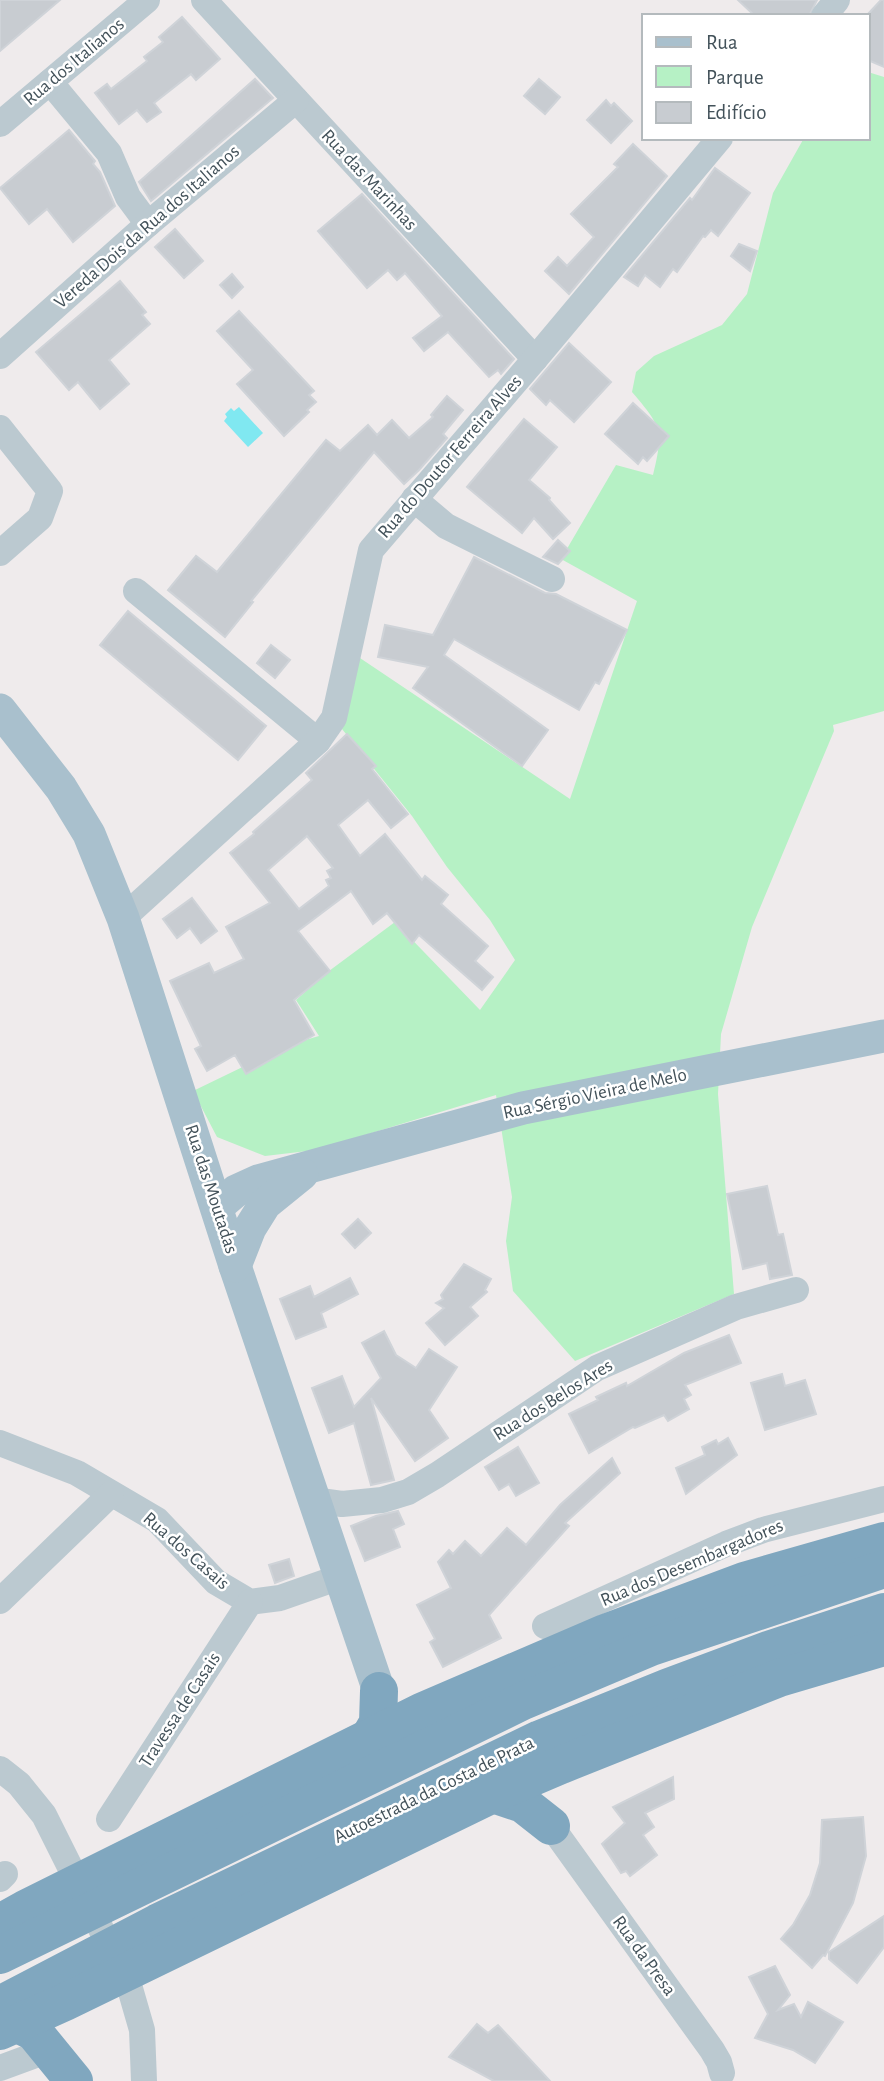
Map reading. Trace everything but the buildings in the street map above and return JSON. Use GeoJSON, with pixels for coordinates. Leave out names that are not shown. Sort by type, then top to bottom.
{"type":"FeatureCollection","features":[{"type":"Feature","properties":{"kind":"highway"},"geometry":{"type":"LineString","coordinates":[[133,1873],[421,1712],[631,1623],[744,1581],[884,1541]]}},
{"type":"Feature","properties":{"kind":"highway"},"geometry":{"type":"LineString","coordinates":[[0,1955],[22,1923],[536,1695],[651,1647],[884,1569]]}},
{"type":"Feature","properties":{"kind":"highway","name":"Autoestrada da Costa de Prata"},"geometry":{"type":"LineString","coordinates":[[164,1936],[540,1739],[771,1649],[884,1612]]}},
{"type":"Feature","properties":{"kind":"highway"},"geometry":{"type":"LineString","coordinates":[[6,2020],[164,1936],[561,1765],[779,1678],[884,1647]]}},
{"type":"Feature","properties":{"kind":"highway"},"geometry":{"type":"LineString","coordinates":[[379,1691],[401,1705],[421,1712]]}},
{"type":"Feature","properties":{"kind":"highway"},"geometry":{"type":"LineString","coordinates":[[368,1740],[378,1723],[379,1691]]}},
{"type":"Feature","properties":{"kind":"highway"},"geometry":{"type":"LineString","coordinates":[[551,1826],[547,1794],[561,1765]]}},
{"type":"Feature","properties":{"kind":"highway"},"geometry":{"type":"LineString","coordinates":[[493,1794],[523,1804],[551,1826]]}},
{"type":"Feature","properties":{"kind":"highway"},"geometry":{"type":"LineString","coordinates":[[63,2068],[61,2012],[66,1990]]}},
{"type":"Feature","properties":{"kind":"highway"},"geometry":{"type":"LineString","coordinates":[[6,2020],[34,2032],[63,2068]]}},
{"type":"Feature","properties":{"kind":"main road","name":"Rua das Moutadas"},"geometry":{"type":"LineString","coordinates":[[0,710],[61,788],[89,834],[123,918],[235,1266],[379,1691]]}},
{"type":"Feature","properties":{"kind":"main road","name":"Rua Sérgio Vieira de Melo"},"geometry":{"type":"LineString","coordinates":[[235,1266],[262,1192],[310,1167],[523,1108],[884,1036]]}},
{"type":"Feature","properties":{"kind":"main road"},"geometry":{"type":"LineString","coordinates":[[196,1143],[262,1192],[242,1209],[218,1207]]}},
{"type":"Feature","properties":{"kind":"street","name":"Rua dos Italianos"},"geometry":{"type":"LineString","coordinates":[[0,124],[148,0]]}},
{"type":"Feature","properties":{"kind":"street","name":"Rua das Marinhas"},"geometry":{"type":"LineString","coordinates":[[204,0],[535,359]]}},
{"type":"Feature","properties":{"kind":"street"},"geometry":{"type":"LineString","coordinates":[[826,14],[837,0]]}},
{"type":"Feature","properties":{"kind":"street"},"geometry":{"type":"LineString","coordinates":[[50,82],[108,153],[128,197],[148,224]]}},
{"type":"Feature","properties":{"kind":"street","name":"Vereda Dois da Rua dos Italianos"},"geometry":{"type":"LineString","coordinates":[[0,356],[148,224],[296,100]]}},
{"type":"Feature","properties":{"kind":"street","name":"Rua do Doutor Ferreira Alves"},"geometry":{"type":"LineString","coordinates":[[123,918],[318,741],[334,718],[370,550],[718,140]]}},
{"type":"Feature","properties":{"kind":"street"},"geometry":{"type":"LineString","coordinates":[[0,428],[50,491],[40,518],[0,553]]}},
{"type":"Feature","properties":{"kind":"street"},"geometry":{"type":"LineString","coordinates":[[414,499],[446,526],[552,579]]}},
{"type":"Feature","properties":{"kind":"street"},"geometry":{"type":"LineString","coordinates":[[136,591],[318,741]]}},
{"type":"Feature","properties":{"kind":"street","name":"Rua dos Belos Ares"},"geometry":{"type":"LineString","coordinates":[[313,1500],[342,1504],[382,1500],[408,1492],[597,1368],[736,1307],[796,1290]]}},
{"type":"Feature","properties":{"kind":"street","name":"Rua dos Casais"},"geometry":{"type":"LineString","coordinates":[[0,1443],[77,1473],[157,1520],[216,1581],[250,1602],[280,1598],[340,1577]]}},
{"type":"Feature","properties":{"kind":"street"},"geometry":{"type":"LineString","coordinates":[[0,1601],[111,1494]]}},
{"type":"Feature","properties":{"kind":"street","name":"Rua dos Desembargadores"},"geometry":{"type":"LineString","coordinates":[[545,1626],[763,1530],[884,1499]]}},
{"type":"Feature","properties":{"kind":"street","name":"Travessa de Casais"},"geometry":{"type":"LineString","coordinates":[[109,1819],[250,1602]]}},
{"type":"Feature","properties":{"kind":"street"},"geometry":{"type":"LineString","coordinates":[[0,1769],[19,1784],[44,1815],[129,1985],[142,2030],[144,2081]]}},
{"type":"Feature","properties":{"kind":"street","name":"Rua da Presa"},"geometry":{"type":"LineString","coordinates":[[551,1826],[712,2050],[725,2078]]}},
{"type":"Feature","properties":{"kind":"street"},"geometry":{"type":"LineString","coordinates":[[0,2068],[63,2068]]}},
{"type":"Feature","properties":{"kind":"green space"},"geometry":{"type":"Polygon","coordinates":[[[870,73],[884,77],[884,711],[833,725],[834,731],[752,927],[721,1034],[718,1094],[734,1294],[575,1361],[513,1291],[506,1241],[512,1197],[496,1095],[316,1150],[265,1156],[217,1137],[193,1091],[288,1045],[319,1036],[296,1000],[329,971],[395,922],[480,1010],[515,960],[490,920],[342,729],[357,656],[570,799],[637,601],[561,559],[616,465],[653,475],[658,429],[632,392],[636,372],[654,356],[722,325],[747,294],[773,193],[803,140],[870,140],[870,73]]]}},
{"type":"Feature","properties":{"kind":"water"},"geometry":{"type":"Polygon","coordinates":[[[239,407],[263,433],[248,447],[224,421],[227,417],[225,414],[231,408],[234,411],[239,407]]]}}]}
